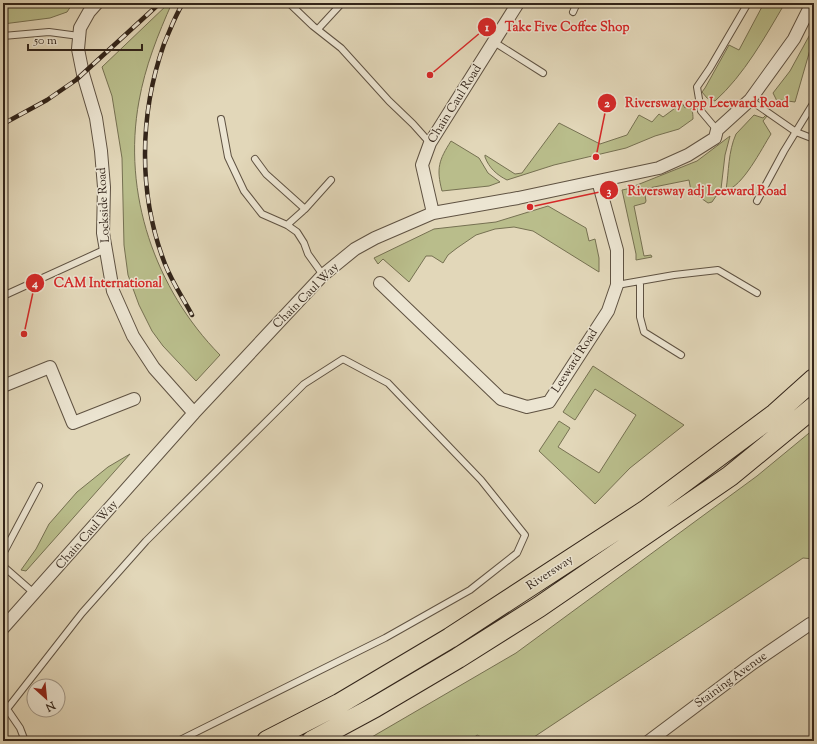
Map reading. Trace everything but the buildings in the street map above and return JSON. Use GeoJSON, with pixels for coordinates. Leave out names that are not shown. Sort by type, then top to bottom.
{"type":"FeatureCollection","features":[{"type":"Feature","properties":{"kind":"highway","name":"Riversway"},"geometry":{"type":"LineString","coordinates":[[268,741],[339,704],[450,638],[645,511],[775,414],[814,379]]}},
{"type":"Feature","properties":{"kind":"highway","name":"Riversway"},"geometry":{"type":"LineString","coordinates":[[312,741],[375,707],[458,658],[539,607],[730,476],[814,407]]}},
{"type":"Feature","properties":{"kind":"street","name":"Lockside Road"},"geometry":{"type":"LineString","coordinates":[[97,3],[89,12],[80,28],[78,49],[83,74],[96,118],[101,151],[104,187],[103,233],[114,291],[133,336],[154,368],[194,413]]}},
{"type":"Feature","properties":{"kind":"street","name":"Chain Caul Road"},"geometry":{"type":"LineString","coordinates":[[433,213],[422,165],[430,142],[518,3]]}},
{"type":"Feature","properties":{"kind":"street","name":"Chain Caul Way"},"geometry":{"type":"LineString","coordinates":[[3,628],[35,594],[194,413],[323,275],[355,249],[375,238],[433,213],[658,168],[688,155],[716,138],[717,130],[750,100],[794,39],[812,3]]}},
{"type":"Feature","properties":{"kind":"street","name":"Leeward Road"},"geometry":{"type":"LineString","coordinates":[[380,283],[501,399],[527,407],[549,402],[608,311],[617,285],[616,250],[598,181]]}},
{"type":"Feature","properties":{"kind":"street"},"geometry":{"type":"LineString","coordinates":[[3,386],[50,367],[73,423],[134,399]]}},
{"type":"Feature","properties":{"kind":"street","name":"Staining Avenue"},"geometry":{"type":"LineString","coordinates":[[649,741],[753,663],[810,624],[814,625]]}},
{"type":"Feature","properties":{"kind":"lane"},"geometry":{"type":"LineString","coordinates":[[289,3],[341,48],[389,101],[430,142]]}},
{"type":"Feature","properties":{"kind":"lane"},"geometry":{"type":"LineString","coordinates":[[318,29],[342,3]]}},
{"type":"Feature","properties":{"kind":"lane"},"geometry":{"type":"LineString","coordinates":[[573,12],[577,3]]}},
{"type":"Feature","properties":{"kind":"lane"},"geometry":{"type":"LineString","coordinates":[[717,130],[702,111],[697,87],[710,68],[748,3]]}},
{"type":"Feature","properties":{"kind":"lane"},"geometry":{"type":"LineString","coordinates":[[3,36],[49,32],[79,36]]}},
{"type":"Feature","properties":{"kind":"lane"},"geometry":{"type":"LineString","coordinates":[[494,42],[543,73]]}},
{"type":"Feature","properties":{"kind":"lane"},"geometry":{"type":"LineString","coordinates":[[750,100],[796,132],[814,139]]}},
{"type":"Feature","properties":{"kind":"lane"},"geometry":{"type":"LineString","coordinates":[[757,201],[784,151],[814,102]]}},
{"type":"Feature","properties":{"kind":"lane"},"geometry":{"type":"LineString","coordinates":[[221,119],[228,157],[244,191],[262,214],[297,232],[304,243],[308,254],[323,275]]}},
{"type":"Feature","properties":{"kind":"lane"},"geometry":{"type":"LineString","coordinates":[[255,159],[266,174],[305,209]]}},
{"type":"Feature","properties":{"kind":"lane"},"geometry":{"type":"LineString","coordinates":[[287,226],[305,209],[331,180]]}},
{"type":"Feature","properties":{"kind":"lane"},"geometry":{"type":"LineString","coordinates":[[3,296],[106,249]]}},
{"type":"Feature","properties":{"kind":"lane"},"geometry":{"type":"LineString","coordinates":[[617,285],[674,275],[718,270],[757,293]]}},
{"type":"Feature","properties":{"kind":"lane"},"geometry":{"type":"LineString","coordinates":[[640,281],[640,317],[644,332],[681,355]]}},
{"type":"Feature","properties":{"kind":"lane"},"geometry":{"type":"LineString","coordinates":[[24,741],[20,728],[7,709],[82,613],[146,541],[304,384],[343,359],[388,383],[481,480],[525,535],[517,553],[470,590],[385,638],[178,741]]}},
{"type":"Feature","properties":{"kind":"lane"},"geometry":{"type":"LineString","coordinates":[[3,554],[39,486]]}},
{"type":"Feature","properties":{"kind":"lane"},"geometry":{"type":"LineString","coordinates":[[3,566],[35,594]]}},
{"type":"Feature","properties":{"kind":"green space"},"geometry":{"type":"Polygon","coordinates":[[[3,3],[73,3],[67,12],[50,18],[3,24],[3,3]]]}},
{"type":"Feature","properties":{"kind":"green space"},"geometry":{"type":"Polygon","coordinates":[[[169,3],[172,3],[152,51],[139,101],[135,136],[135,170],[140,204],[149,238],[161,270],[197,329],[220,355],[196,381],[163,346],[152,331],[139,305],[128,275],[124,245],[122,158],[112,96],[102,67],[169,3]]]}},
{"type":"Feature","properties":{"kind":"green space"},"geometry":{"type":"Polygon","coordinates":[[[764,3],[785,3],[745,68],[726,91],[715,101],[707,98],[702,92],[729,45],[739,50],[764,3]]]}},
{"type":"Feature","properties":{"kind":"green space"},"geometry":{"type":"Polygon","coordinates":[[[814,27],[814,36],[795,102],[780,100],[776,105],[775,104],[777,101],[773,93],[790,71],[814,27]]]}},
{"type":"Feature","properties":{"kind":"green space"},"geometry":{"type":"Polygon","coordinates":[[[682,103],[685,108],[688,106],[687,104],[690,107],[693,119],[679,129],[655,136],[626,148],[554,165],[507,180],[494,171],[485,157],[485,155],[515,174],[522,173],[559,123],[600,144],[627,135],[639,115],[652,122],[659,114],[663,117],[682,103]]]}},
{"type":"Feature","properties":{"kind":"green space"},"geometry":{"type":"Polygon","coordinates":[[[754,115],[763,118],[766,115],[767,116],[763,121],[771,134],[745,175],[732,188],[726,190],[733,141],[736,134],[754,115]]]}},
{"type":"Feature","properties":{"kind":"green space"},"geometry":{"type":"Polygon","coordinates":[[[730,136],[725,155],[721,189],[712,202],[708,203],[698,196],[696,190],[691,191],[689,180],[644,189],[645,203],[634,206],[644,256],[651,255],[652,257],[636,260],[622,190],[697,161],[730,136]]]}},
{"type":"Feature","properties":{"kind":"green space"},"geometry":{"type":"Polygon","coordinates":[[[451,141],[479,158],[488,173],[500,182],[489,186],[442,191],[439,176],[440,164],[441,159],[451,141]]]}},
{"type":"Feature","properties":{"kind":"green space"},"geometry":{"type":"Polygon","coordinates":[[[548,206],[586,228],[589,241],[595,239],[599,258],[599,272],[533,231],[514,227],[495,229],[476,235],[448,255],[443,263],[432,256],[426,256],[409,282],[383,259],[378,264],[374,258],[434,229],[496,222],[548,206]]]}},
{"type":"Feature","properties":{"kind":"green space"},"geometry":{"type":"Polygon","coordinates":[[[593,366],[684,425],[630,468],[595,504],[539,451],[559,421],[570,428],[558,447],[599,473],[636,415],[595,389],[575,420],[563,412],[593,366]]]}},
{"type":"Feature","properties":{"kind":"green space"},"geometry":{"type":"Polygon","coordinates":[[[814,429],[814,559],[803,558],[528,741],[490,741],[477,735],[470,741],[365,741],[516,653],[757,476],[814,429]]]}},
{"type":"Feature","properties":{"kind":"green space"},"geometry":{"type":"Polygon","coordinates":[[[130,454],[26,571],[21,570],[36,549],[49,524],[77,492],[108,467],[130,454]]]}},
{"type":"Feature","properties":{"kind":"railway"},"geometry":{"type":"LineString","coordinates":[[3,124],[47,100],[76,80],[160,3]]}},
{"type":"Feature","properties":{"kind":"railway"},"geometry":{"type":"LineString","coordinates":[[183,3],[164,44],[156,71],[146,126],[145,154],[146,182],[156,237],[168,271],[192,315]]}},
{"type":"Feature","properties":{"kind":"place","name":"Take Five Coffee Shop"},"geometry":{"type":"Point","coordinates":[430,75]}},
{"type":"Feature","properties":{"kind":"place","name":"Riversway opp Leeward Road"},"geometry":{"type":"Point","coordinates":[596,157]}},
{"type":"Feature","properties":{"kind":"place","name":"Riversway adj Leeward Road"},"geometry":{"type":"Point","coordinates":[530,207]}},
{"type":"Feature","properties":{"kind":"place","name":"CAM International"},"geometry":{"type":"Point","coordinates":[24,334]}}]}
